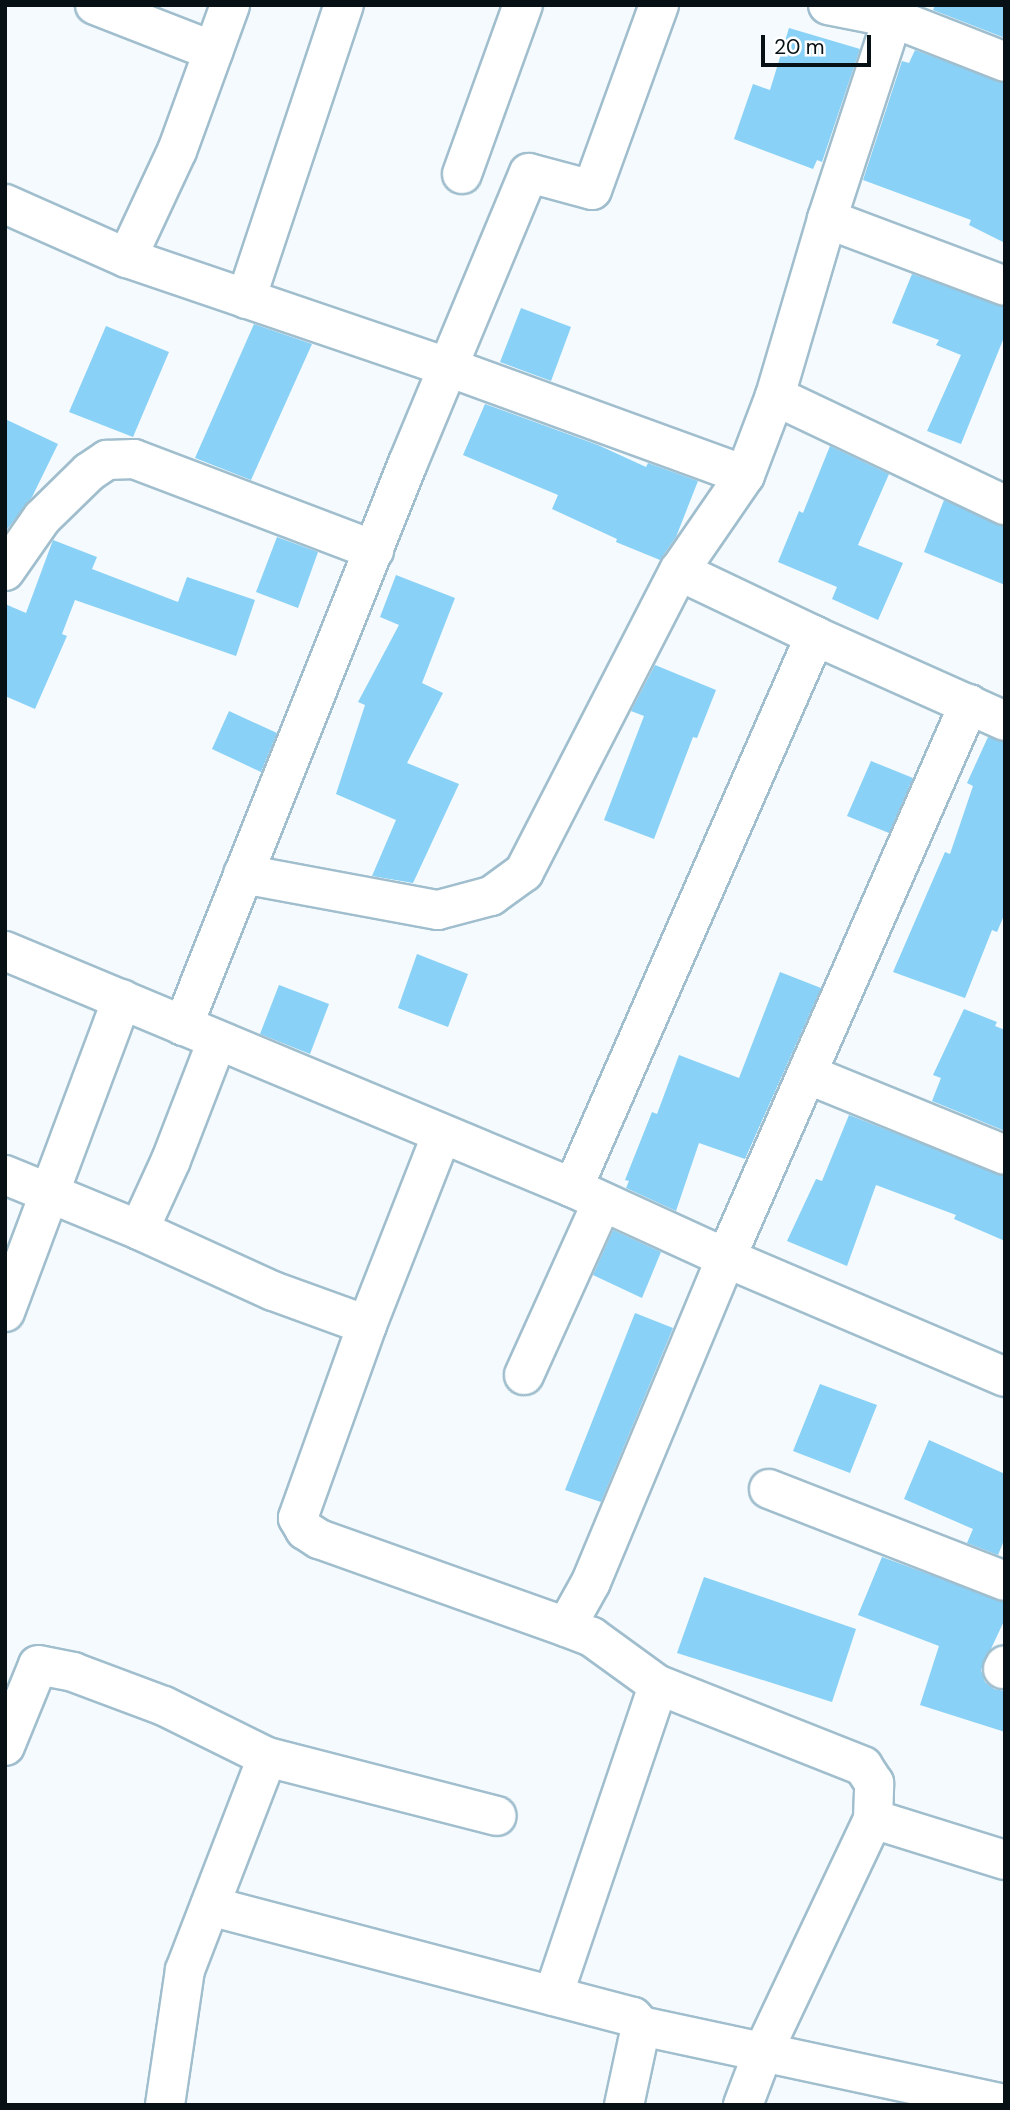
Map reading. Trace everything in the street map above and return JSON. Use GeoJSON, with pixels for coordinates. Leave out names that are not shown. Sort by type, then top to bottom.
{"type":"FeatureCollection","features":[{"type":"Feature","properties":{"kind":"street"},"geometry":{"type":"LineString","coordinates":[[95,5],[213,51]]}},
{"type":"Feature","properties":{"kind":"street"},"geometry":{"type":"LineString","coordinates":[[127,258],[177,151],[230,5]]}},
{"type":"Feature","properties":{"kind":"street"},"geometry":{"type":"LineString","coordinates":[[246,299],[344,5]]}},
{"type":"Feature","properties":{"kind":"street"},"geometry":{"type":"LineString","coordinates":[[462,174],[523,5]]}},
{"type":"Feature","properties":{"kind":"street"},"geometry":{"type":"LineString","coordinates":[[183,1026],[448,367],[529,173],[592,190],[659,5]]}},
{"type":"Feature","properties":{"kind":"street"},"geometry":{"type":"LineString","coordinates":[[828,5],[895,11],[1005,62]]}},
{"type":"Feature","properties":{"kind":"street"},"geometry":{"type":"LineString","coordinates":[[243,874],[438,910],[491,896],[524,873],[609,702],[679,571],[745,475],[775,396],[827,219],[895,11]]}},
{"type":"Feature","properties":{"kind":"street"},"geometry":{"type":"LineString","coordinates":[[5,204],[127,258],[448,367],[745,475]]}},
{"type":"Feature","properties":{"kind":"street"},"geometry":{"type":"LineString","coordinates":[[827,219],[1005,286]]}},
{"type":"Feature","properties":{"kind":"street"},"geometry":{"type":"LineString","coordinates":[[775,396],[1005,505]]}},
{"type":"Feature","properties":{"kind":"street"},"geometry":{"type":"LineString","coordinates":[[5,571],[42,518],[89,472],[107,460],[134,459],[374,550]]}},
{"type":"Feature","properties":{"kind":"street"},"geometry":{"type":"LineString","coordinates":[[679,571],[815,636],[1005,721]]}},
{"type":"Feature","properties":{"kind":"street"},"geometry":{"type":"LineString","coordinates":[[524,1375],[588,1195],[815,636]]}},
{"type":"Feature","properties":{"kind":"street"},"geometry":{"type":"LineString","coordinates":[[566,1627],[591,1582],[726,1258],[969,704]]}},
{"type":"Feature","properties":{"kind":"street"},"geometry":{"type":"LineString","coordinates":[[5,951],[588,1195],[726,1258],[1005,1377]]}},
{"type":"Feature","properties":{"kind":"street"},"geometry":{"type":"LineString","coordinates":[[5,1312],[122,999]]}},
{"type":"Feature","properties":{"kind":"street"},"geometry":{"type":"LineString","coordinates":[[139,1230],[171,1160],[217,1041]]}},
{"type":"Feature","properties":{"kind":"street"},"geometry":{"type":"LineString","coordinates":[[807,1074],[1005,1155]]}},
{"type":"Feature","properties":{"kind":"street"},"geometry":{"type":"LineString","coordinates":[[442,1134],[367,1325],[298,1518],[306,1530],[318,1539],[592,1637],[658,1685],[863,1766],[874,1783],[873,1819],[763,2052],[743,2105]]}},
{"type":"Feature","properties":{"kind":"street"},"geometry":{"type":"LineString","coordinates":[[5,1175],[139,1230],[261,1286],[367,1325]]}},
{"type":"Feature","properties":{"kind":"street"},"geometry":{"type":"LineString","coordinates":[[769,1489],[1005,1581]]}},
{"type":"Feature","properties":{"kind":"street"},"geometry":{"type":"LineString","coordinates":[[5,1746],[37,1665],[73,1672],[164,1706],[267,1756],[497,1816]]}},
{"type":"Feature","properties":{"kind":"street"},"geometry":{"type":"LineString","coordinates":[[553,1996],[658,1685]]}},
{"type":"Feature","properties":{"kind":"street"},"geometry":{"type":"LineString","coordinates":[[165,2105],[185,1970],[267,1756]]}},
{"type":"Feature","properties":{"kind":"street"},"geometry":{"type":"LineString","coordinates":[[873,1819],[1005,1860]]}},
{"type":"Feature","properties":{"kind":"street"},"geometry":{"type":"LineString","coordinates":[[210,1906],[633,2017],[641,2026],[1005,2104]]}},
{"type":"Feature","properties":{"kind":"street"},"geometry":{"type":"LineString","coordinates":[[624,2105],[641,2026]]}},
{"type":"Feature","properties":{"kind":"building"},"geometry":{"type":"Polygon","coordinates":[[[935,5],[1005,5],[1005,38],[933,10],[935,5]]]}},
{"type":"Feature","properties":{"kind":"building"},"geometry":{"type":"Polygon","coordinates":[[[789,28],[860,49],[822,162],[817,160],[813,169],[734,139],[753,84],[770,90],[789,28]]]}},
{"type":"Feature","properties":{"kind":"building"},"geometry":{"type":"Polygon","coordinates":[[[915,50],[1005,83],[1005,243],[969,225],[971,220],[863,180],[902,61],[909,63],[915,50]]]}},
{"type":"Feature","properties":{"kind":"building"},"geometry":{"type":"Polygon","coordinates":[[[912,274],[1005,307],[1005,335],[961,444],[927,431],[961,355],[936,345],[939,340],[892,323],[912,274]]]}},
{"type":"Feature","properties":{"kind":"building"},"geometry":{"type":"Polygon","coordinates":[[[521,308],[571,327],[551,381],[500,362],[521,308]]]}},
{"type":"Feature","properties":{"kind":"building"},"geometry":{"type":"Polygon","coordinates":[[[254,324],[312,344],[251,480],[195,458],[254,324]]]}},
{"type":"Feature","properties":{"kind":"building"},"geometry":{"type":"Polygon","coordinates":[[[106,326],[169,352],[133,437],[69,412],[106,326]]]}},
{"type":"Feature","properties":{"kind":"building"},"geometry":{"type":"Polygon","coordinates":[[[485,404],[598,445],[646,467],[648,463],[698,481],[676,537],[660,560],[616,542],[617,539],[552,509],[558,495],[463,455],[485,404]]]}},
{"type":"Feature","properties":{"kind":"building"},"geometry":{"type":"Polygon","coordinates":[[[5,419],[58,444],[32,497],[5,532],[5,419]]]}},
{"type":"Feature","properties":{"kind":"building"},"geometry":{"type":"Polygon","coordinates":[[[830,446],[889,474],[858,545],[903,563],[878,620],[832,599],[837,587],[778,562],[799,511],[803,513],[830,446]]]}},
{"type":"Feature","properties":{"kind":"building"},"geometry":{"type":"Polygon","coordinates":[[[944,500],[1005,527],[1005,585],[924,552],[944,500]]]}},
{"type":"Feature","properties":{"kind":"building"},"geometry":{"type":"Polygon","coordinates":[[[277,537],[318,552],[298,608],[256,592],[277,537]]]}},
{"type":"Feature","properties":{"kind":"building"},"geometry":{"type":"Polygon","coordinates":[[[53,540],[97,557],[92,569],[178,602],[187,577],[255,600],[236,656],[75,600],[62,634],[67,636],[35,709],[5,696],[5,604],[26,613],[53,540]]]}},
{"type":"Feature","properties":{"kind":"building"},"geometry":{"type":"Polygon","coordinates":[[[396,575],[455,598],[422,683],[443,693],[407,763],[459,784],[413,883],[372,876],[396,820],[336,794],[365,705],[358,702],[399,625],[380,617],[396,575]]]}},
{"type":"Feature","properties":{"kind":"building"},"geometry":{"type":"Polygon","coordinates":[[[655,665],[716,690],[697,738],[693,737],[654,839],[604,820],[644,716],[631,711],[655,665]]]}},
{"type":"Feature","properties":{"kind":"building"},"geometry":{"type":"Polygon","coordinates":[[[229,711],[277,733],[261,772],[212,749],[229,711]]]}},
{"type":"Feature","properties":{"kind":"building"},"geometry":{"type":"Polygon","coordinates":[[[988,737],[1005,742],[1005,913],[997,932],[992,930],[965,998],[893,972],[945,852],[950,854],[973,786],[967,783],[988,737]]]}},
{"type":"Feature","properties":{"kind":"building"},"geometry":{"type":"Polygon","coordinates":[[[871,761],[913,778],[889,833],[847,816],[871,761]]]}},
{"type":"Feature","properties":{"kind":"building"},"geometry":{"type":"Polygon","coordinates":[[[417,954],[468,974],[448,1027],[398,1008],[417,954]]]}},
{"type":"Feature","properties":{"kind":"building"},"geometry":{"type":"Polygon","coordinates":[[[780,972],[821,988],[745,1159],[699,1143],[676,1211],[626,1188],[629,1181],[625,1180],[652,1112],[657,1114],[679,1055],[739,1078],[780,972]]]}},
{"type":"Feature","properties":{"kind":"building"},"geometry":{"type":"Polygon","coordinates":[[[279,985],[329,1004],[310,1054],[260,1034],[279,985]]]}},
{"type":"Feature","properties":{"kind":"building"},"geometry":{"type":"Polygon","coordinates":[[[964,1009],[997,1022],[995,1026],[1005,1030],[1005,1131],[932,1101],[941,1078],[933,1075],[964,1009]]]}},
{"type":"Feature","properties":{"kind":"building"},"geometry":{"type":"Polygon","coordinates":[[[849,1115],[1005,1176],[1005,1241],[954,1219],[956,1215],[876,1185],[847,1266],[787,1241],[816,1179],[822,1181],[849,1115]]]}},
{"type":"Feature","properties":{"kind":"building"},"geometry":{"type":"Polygon","coordinates":[[[613,1230],[661,1252],[642,1298],[593,1275],[613,1230]]]}},
{"type":"Feature","properties":{"kind":"building"},"geometry":{"type":"Polygon","coordinates":[[[635,1313],[673,1328],[601,1502],[565,1490],[635,1313]]]}},
{"type":"Feature","properties":{"kind":"building"},"geometry":{"type":"Polygon","coordinates":[[[820,1384],[877,1405],[850,1473],[793,1451],[820,1384]]]}},
{"type":"Feature","properties":{"kind":"building"},"geometry":{"type":"Polygon","coordinates":[[[929,1440],[1005,1474],[1005,1538],[998,1555],[967,1543],[973,1529],[904,1499],[929,1440]]]}},
{"type":"Feature","properties":{"kind":"building"},"geometry":{"type":"Polygon","coordinates":[[[882,1557],[1005,1602],[1005,1619],[981,1670],[985,1682],[994,1689],[1005,1691],[1005,1732],[920,1705],[939,1646],[858,1615],[882,1557]]]}},
{"type":"Feature","properties":{"kind":"building"},"geometry":{"type":"Polygon","coordinates":[[[704,1577],[856,1629],[832,1702],[677,1653],[704,1577]]]}}]}
